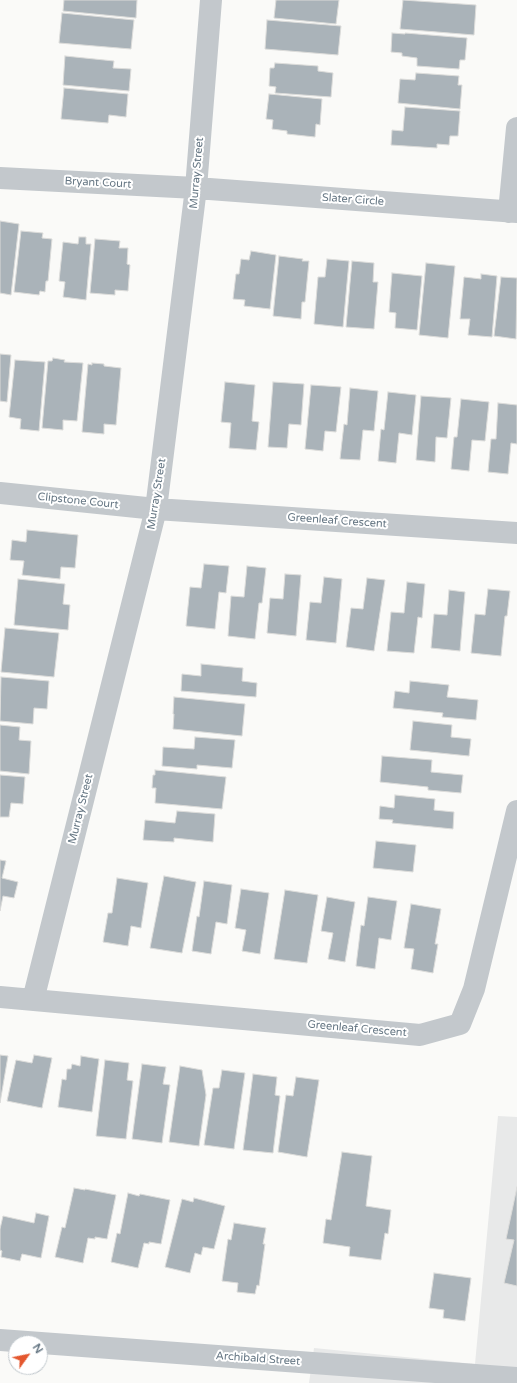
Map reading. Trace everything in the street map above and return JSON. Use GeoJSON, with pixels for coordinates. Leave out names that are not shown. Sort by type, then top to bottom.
{"type":"FeatureCollection","features":[{"type":"Feature","properties":{"kind":"street","name":"Murray Street"},"geometry":{"type":"LineString","coordinates":[[33,1000],[156,509],[196,188],[211,0]]}},
{"type":"Feature","properties":{"kind":"street","name":"Slater Circle"},"geometry":{"type":"LineString","coordinates":[[196,188],[513,212],[517,128]]}},
{"type":"Feature","properties":{"kind":"street","name":"Bryant Court"},"geometry":{"type":"LineString","coordinates":[[0,178],[196,188]]}},
{"type":"Feature","properties":{"kind":"street","name":"Clipstone Court"},"geometry":{"type":"LineString","coordinates":[[0,493],[156,509]]}},
{"type":"Feature","properties":{"kind":"street","name":"Greenleaf Crescent"},"geometry":{"type":"LineString","coordinates":[[156,509],[517,533]]}},
{"type":"Feature","properties":{"kind":"street","name":"Greenleaf Crescent"},"geometry":{"type":"LineString","coordinates":[[33,1000],[420,1035],[460,1024],[474,989],[517,811]]}},
{"type":"Feature","properties":{"kind":"street"},"geometry":{"type":"LineString","coordinates":[[0,997],[33,1000]]}},
{"type":"Feature","properties":{"kind":"street","name":"Archibald Street"},"geometry":{"type":"LineString","coordinates":[[0,1340],[517,1378]]}},
{"type":"Feature","properties":{"kind":"shaded area"},"geometry":{"type":"Polygon","coordinates":[[[498,1116],[517,1117],[517,1383],[309,1383],[314,1348],[475,1364],[498,1116]]]}},
{"type":"Feature","properties":{"kind":"building"},"geometry":{"type":"Polygon","coordinates":[[[64,0],[137,0],[136,18],[63,11],[64,0]]]}},
{"type":"Feature","properties":{"kind":"building"},"geometry":{"type":"Polygon","coordinates":[[[276,0],[339,0],[336,24],[274,18],[276,0]]]}},
{"type":"Feature","properties":{"kind":"building"},"geometry":{"type":"Polygon","coordinates":[[[403,0],[476,5],[474,35],[400,29],[403,0]]]}},
{"type":"Feature","properties":{"kind":"building"},"geometry":{"type":"Polygon","coordinates":[[[62,13],[134,20],[131,49],[59,43],[62,13]]]}},
{"type":"Feature","properties":{"kind":"building"},"geometry":{"type":"Polygon","coordinates":[[[267,20],[341,26],[338,55],[265,49],[267,20]]]}},
{"type":"Feature","properties":{"kind":"building"},"geometry":{"type":"Polygon","coordinates":[[[392,33],[467,38],[465,60],[460,60],[459,69],[417,66],[417,58],[402,56],[402,53],[391,52],[392,33]]]}},
{"type":"Feature","properties":{"kind":"building"},"geometry":{"type":"Polygon","coordinates":[[[65,56],[114,61],[113,68],[131,69],[129,91],[63,85],[65,56]]]}},
{"type":"Feature","properties":{"kind":"building"},"geometry":{"type":"Polygon","coordinates":[[[275,63],[318,66],[318,71],[333,73],[331,97],[275,93],[276,87],[269,86],[270,68],[274,68],[275,63]]]}},
{"type":"Feature","properties":{"kind":"building"},"geometry":{"type":"Polygon","coordinates":[[[416,73],[459,76],[458,85],[462,85],[460,109],[398,103],[400,79],[415,80],[416,73]]]}},
{"type":"Feature","properties":{"kind":"building"},"geometry":{"type":"Polygon","coordinates":[[[64,88],[128,94],[126,117],[109,115],[108,123],[61,119],[64,88]]]}},
{"type":"Feature","properties":{"kind":"building"},"geometry":{"type":"Polygon","coordinates":[[[269,94],[322,99],[320,125],[316,124],[315,137],[287,134],[287,131],[272,129],[273,120],[266,119],[269,94]]]}},
{"type":"Feature","properties":{"kind":"building"},"geometry":{"type":"Polygon","coordinates":[[[405,107],[460,111],[458,136],[450,136],[449,145],[437,144],[437,148],[391,145],[392,130],[403,131],[405,107]]]}},
{"type":"Feature","properties":{"kind":"building"},"geometry":{"type":"Polygon","coordinates":[[[0,221],[19,224],[11,295],[0,293],[0,221]]]}},
{"type":"Feature","properties":{"kind":"building"},"geometry":{"type":"Polygon","coordinates":[[[21,231],[43,233],[42,238],[52,239],[48,281],[46,281],[45,292],[40,291],[39,295],[14,292],[21,231]]]}},
{"type":"Feature","properties":{"kind":"building"},"geometry":{"type":"Polygon","coordinates":[[[79,237],[86,237],[86,244],[91,244],[86,300],[63,297],[65,282],[59,281],[63,242],[78,244],[79,237]]]}},
{"type":"Feature","properties":{"kind":"building"},"geometry":{"type":"Polygon","coordinates":[[[95,239],[120,241],[119,248],[128,248],[127,264],[130,265],[128,291],[115,290],[115,295],[90,293],[95,239]]]}},
{"type":"Feature","properties":{"kind":"building"},"geometry":{"type":"Polygon","coordinates":[[[251,251],[276,255],[270,309],[244,306],[245,300],[233,299],[236,274],[239,274],[241,259],[249,260],[251,251]]]}},
{"type":"Feature","properties":{"kind":"building"},"geometry":{"type":"Polygon","coordinates":[[[279,256],[309,261],[305,302],[302,302],[301,319],[273,316],[279,256]]]}},
{"type":"Feature","properties":{"kind":"building"},"geometry":{"type":"Polygon","coordinates":[[[327,259],[349,261],[343,327],[314,324],[318,277],[325,277],[327,259]]]}},
{"type":"Feature","properties":{"kind":"building"},"geometry":{"type":"Polygon","coordinates":[[[352,261],[374,263],[373,282],[378,282],[374,329],[346,327],[352,261]]]}},
{"type":"Feature","properties":{"kind":"building"},"geometry":{"type":"Polygon","coordinates":[[[426,263],[455,266],[448,338],[419,335],[426,263]]]}},
{"type":"Feature","properties":{"kind":"building"},"geometry":{"type":"Polygon","coordinates":[[[392,273],[422,276],[417,330],[395,328],[396,313],[389,312],[392,273]]]}},
{"type":"Feature","properties":{"kind":"building"},"geometry":{"type":"Polygon","coordinates":[[[481,274],[497,276],[492,337],[468,335],[470,319],[460,319],[464,277],[481,279],[481,274]]]}},
{"type":"Feature","properties":{"kind":"building"},"geometry":{"type":"Polygon","coordinates":[[[501,277],[517,278],[516,339],[494,336],[501,277]]]}},
{"type":"Feature","properties":{"kind":"building"},"geometry":{"type":"Polygon","coordinates":[[[0,354],[11,355],[7,402],[0,401],[0,354]]]}},
{"type":"Feature","properties":{"kind":"building"},"geometry":{"type":"Polygon","coordinates":[[[53,358],[65,360],[64,362],[83,363],[77,421],[63,420],[63,430],[42,428],[48,361],[52,361],[53,358]]]}},
{"type":"Feature","properties":{"kind":"building"},"geometry":{"type":"Polygon","coordinates":[[[15,360],[45,362],[39,431],[20,429],[21,419],[9,417],[15,360]]]}},
{"type":"Feature","properties":{"kind":"building"},"geometry":{"type":"Polygon","coordinates":[[[92,363],[121,368],[116,425],[104,424],[104,434],[82,432],[88,364],[92,365],[92,363]]]}},
{"type":"Feature","properties":{"kind":"building"},"geometry":{"type":"Polygon","coordinates":[[[225,382],[255,385],[252,421],[259,422],[256,450],[229,448],[231,423],[221,422],[225,382]]]}},
{"type":"Feature","properties":{"kind":"building"},"geometry":{"type":"Polygon","coordinates":[[[273,382],[304,384],[301,425],[289,424],[287,448],[268,447],[273,382]]]}},
{"type":"Feature","properties":{"kind":"building"},"geometry":{"type":"Polygon","coordinates":[[[311,385],[341,387],[336,432],[325,431],[323,451],[305,449],[311,385]]]}},
{"type":"Feature","properties":{"kind":"building"},"geometry":{"type":"Polygon","coordinates":[[[350,388],[378,391],[374,431],[363,430],[360,460],[340,459],[344,424],[347,425],[350,388]]]}},
{"type":"Feature","properties":{"kind":"building"},"geometry":{"type":"Polygon","coordinates":[[[388,392],[416,395],[412,435],[399,433],[396,463],[378,461],[381,429],[384,430],[388,392]]]}},
{"type":"Feature","properties":{"kind":"building"},"geometry":{"type":"Polygon","coordinates":[[[421,396],[451,398],[447,438],[436,437],[435,462],[416,460],[421,396]]]}},
{"type":"Feature","properties":{"kind":"building"},"geometry":{"type":"Polygon","coordinates":[[[461,399],[489,402],[485,441],[472,440],[469,471],[451,469],[454,437],[457,437],[461,399]]]}},
{"type":"Feature","properties":{"kind":"building"},"geometry":{"type":"Polygon","coordinates":[[[498,403],[517,405],[517,444],[511,443],[508,474],[488,472],[491,439],[496,439],[498,403]]]}},
{"type":"Feature","properties":{"kind":"building"},"geometry":{"type":"Polygon","coordinates":[[[27,530],[78,535],[75,568],[61,567],[60,579],[22,575],[24,561],[10,560],[12,540],[26,542],[27,530]]]}},
{"type":"Feature","properties":{"kind":"building"},"geometry":{"type":"Polygon","coordinates":[[[204,564],[229,566],[226,593],[219,592],[215,629],[186,626],[190,587],[201,588],[204,564]]]}},
{"type":"Feature","properties":{"kind":"building"},"geometry":{"type":"Polygon","coordinates":[[[247,566],[266,568],[262,603],[259,603],[255,639],[228,636],[231,596],[244,597],[247,566]]]}},
{"type":"Feature","properties":{"kind":"building"},"geometry":{"type":"Polygon","coordinates":[[[285,574],[301,575],[296,636],[267,633],[270,598],[283,599],[285,574]]]}},
{"type":"Feature","properties":{"kind":"building"},"geometry":{"type":"Polygon","coordinates":[[[324,577],[342,579],[336,643],[306,640],[310,602],[321,603],[324,577]]]}},
{"type":"Feature","properties":{"kind":"building"},"geometry":{"type":"Polygon","coordinates":[[[367,578],[385,580],[374,651],[346,647],[351,608],[363,609],[367,578]]]}},
{"type":"Feature","properties":{"kind":"building"},"geometry":{"type":"Polygon","coordinates":[[[18,579],[65,584],[63,604],[70,605],[68,630],[14,625],[18,579]]]}},
{"type":"Feature","properties":{"kind":"building"},"geometry":{"type":"Polygon","coordinates":[[[407,582],[425,584],[422,618],[418,617],[414,653],[387,651],[391,612],[404,613],[407,582]]]}},
{"type":"Feature","properties":{"kind":"building"},"geometry":{"type":"Polygon","coordinates":[[[488,589],[510,591],[507,616],[505,616],[501,656],[471,653],[475,614],[485,615],[488,589]]]}},
{"type":"Feature","properties":{"kind":"building"},"geometry":{"type":"Polygon","coordinates":[[[449,590],[465,592],[460,651],[431,648],[434,614],[447,615],[449,590]]]}},
{"type":"Feature","properties":{"kind":"building"},"geometry":{"type":"Polygon","coordinates":[[[5,628],[59,633],[54,677],[1,672],[5,628]]]}},
{"type":"Feature","properties":{"kind":"building"},"geometry":{"type":"Polygon","coordinates":[[[201,664],[243,668],[242,681],[257,683],[256,697],[181,691],[182,674],[201,676],[201,664]]]}},
{"type":"Feature","properties":{"kind":"building"},"geometry":{"type":"Polygon","coordinates":[[[1,677],[49,681],[47,709],[34,708],[33,724],[0,721],[1,677]]]}},
{"type":"Feature","properties":{"kind":"building"},"geometry":{"type":"Polygon","coordinates":[[[410,681],[449,685],[447,697],[478,700],[476,720],[442,717],[443,713],[393,708],[395,691],[409,693],[410,681]]]}},
{"type":"Feature","properties":{"kind":"building"},"geometry":{"type":"Polygon","coordinates":[[[174,697],[245,704],[242,736],[173,729],[174,697]]]}},
{"type":"Feature","properties":{"kind":"building"},"geometry":{"type":"Polygon","coordinates":[[[413,721],[452,725],[451,737],[471,739],[469,756],[410,750],[413,721]]]}},
{"type":"Feature","properties":{"kind":"building"},"geometry":{"type":"Polygon","coordinates":[[[0,725],[20,727],[19,740],[31,741],[29,774],[0,771],[0,725]]]}},
{"type":"Feature","properties":{"kind":"building"},"geometry":{"type":"Polygon","coordinates":[[[195,737],[235,740],[232,768],[197,765],[197,769],[162,766],[163,747],[194,749],[195,737]]]}},
{"type":"Feature","properties":{"kind":"building"},"geometry":{"type":"Polygon","coordinates":[[[382,756],[432,760],[431,772],[463,775],[461,793],[428,790],[428,787],[380,782],[382,756]]]}},
{"type":"Feature","properties":{"kind":"building"},"geometry":{"type":"Polygon","coordinates":[[[155,770],[226,777],[222,809],[155,803],[156,788],[152,788],[155,770]]]}},
{"type":"Feature","properties":{"kind":"building"},"geometry":{"type":"Polygon","coordinates":[[[0,775],[25,777],[23,804],[11,803],[9,817],[0,817],[0,775]]]}},
{"type":"Feature","properties":{"kind":"building"},"geometry":{"type":"Polygon","coordinates":[[[395,795],[435,799],[434,810],[454,812],[453,829],[392,823],[393,820],[379,819],[380,806],[394,808],[395,795]]]}},
{"type":"Feature","properties":{"kind":"building"},"geometry":{"type":"Polygon","coordinates":[[[177,811],[215,814],[213,842],[174,838],[174,842],[143,840],[145,820],[175,823],[177,811]]]}},
{"type":"Feature","properties":{"kind":"building"},"geometry":{"type":"Polygon","coordinates":[[[376,841],[416,845],[413,872],[373,868],[376,841]]]}},
{"type":"Feature","properties":{"kind":"building"},"geometry":{"type":"Polygon","coordinates":[[[0,860],[6,861],[2,878],[18,882],[14,898],[3,896],[0,911],[0,860]]]}},
{"type":"Feature","properties":{"kind":"building"},"geometry":{"type":"Polygon","coordinates":[[[164,876],[196,882],[182,953],[150,948],[164,876]]]}},
{"type":"Feature","properties":{"kind":"building"},"geometry":{"type":"Polygon","coordinates":[[[117,878],[148,883],[141,928],[131,926],[128,946],[103,942],[108,913],[112,913],[117,878]]]}},
{"type":"Feature","properties":{"kind":"building"},"geometry":{"type":"Polygon","coordinates":[[[204,881],[232,885],[227,924],[216,922],[211,954],[192,951],[204,881]]]}},
{"type":"Feature","properties":{"kind":"building"},"geometry":{"type":"Polygon","coordinates":[[[241,889],[269,893],[260,954],[242,951],[246,930],[235,928],[241,889]]]}},
{"type":"Feature","properties":{"kind":"building"},"geometry":{"type":"Polygon","coordinates":[[[285,890],[318,895],[307,963],[274,959],[285,890]]]}},
{"type":"Feature","properties":{"kind":"building"},"geometry":{"type":"Polygon","coordinates":[[[327,897],[355,902],[345,962],[328,959],[333,933],[321,931],[327,897]]]}},
{"type":"Feature","properties":{"kind":"building"},"geometry":{"type":"Polygon","coordinates":[[[368,897],[397,901],[391,940],[379,938],[375,969],[356,966],[361,925],[364,926],[368,897]]]}},
{"type":"Feature","properties":{"kind":"building"},"geometry":{"type":"Polygon","coordinates":[[[411,904],[441,909],[435,944],[438,944],[433,973],[411,969],[414,949],[404,948],[411,904]]]}},
{"type":"Feature","properties":{"kind":"building"},"geometry":{"type":"Polygon","coordinates":[[[0,1055],[8,1056],[0,1103],[0,1055]]]}},
{"type":"Feature","properties":{"kind":"building"},"geometry":{"type":"Polygon","coordinates":[[[34,1055],[52,1058],[42,1108],[7,1101],[16,1060],[32,1063],[34,1055]]]}},
{"type":"Feature","properties":{"kind":"building"},"geometry":{"type":"Polygon","coordinates":[[[81,1056],[99,1059],[92,1112],[58,1107],[62,1079],[66,1080],[67,1069],[71,1069],[72,1064],[80,1066],[81,1056]]]}},
{"type":"Feature","properties":{"kind":"building"},"geometry":{"type":"Polygon","coordinates":[[[105,1060],[129,1063],[127,1080],[133,1081],[126,1139],[96,1136],[105,1060]]]}},
{"type":"Feature","properties":{"kind":"building"},"geometry":{"type":"Polygon","coordinates":[[[142,1064],[166,1067],[163,1084],[170,1085],[162,1143],[132,1139],[142,1064]]]}},
{"type":"Feature","properties":{"kind":"building"},"geometry":{"type":"Polygon","coordinates":[[[180,1066],[202,1070],[206,1095],[199,1146],[169,1142],[180,1066]]]}},
{"type":"Feature","properties":{"kind":"building"},"geometry":{"type":"Polygon","coordinates":[[[222,1070],[245,1073],[234,1149],[204,1145],[213,1088],[219,1088],[222,1070]]]}},
{"type":"Feature","properties":{"kind":"building"},"geometry":{"type":"Polygon","coordinates":[[[253,1074],[277,1077],[275,1095],[280,1096],[273,1153],[243,1150],[253,1074]]]}},
{"type":"Feature","properties":{"kind":"building"},"geometry":{"type":"Polygon","coordinates":[[[296,1077],[319,1080],[307,1157],[278,1152],[286,1095],[293,1096],[296,1077]]]}},
{"type":"Feature","properties":{"kind":"building"},"geometry":{"type":"Polygon","coordinates":[[[342,1152],[372,1156],[366,1206],[391,1210],[388,1234],[385,1233],[381,1260],[349,1256],[350,1247],[323,1243],[326,1219],[331,1220],[342,1152]]]}},
{"type":"Feature","properties":{"kind":"building"},"geometry":{"type":"Polygon","coordinates":[[[517,1187],[517,1286],[504,1283],[514,1240],[506,1239],[517,1187]]]}},
{"type":"Feature","properties":{"kind":"building"},"geometry":{"type":"Polygon","coordinates":[[[74,1188],[116,1195],[107,1239],[95,1237],[95,1239],[88,1238],[83,1263],[55,1257],[62,1227],[65,1228],[74,1188]]]}},
{"type":"Feature","properties":{"kind":"building"},"geometry":{"type":"Polygon","coordinates":[[[128,1193],[170,1200],[161,1244],[149,1242],[149,1244],[144,1243],[138,1268],[111,1262],[117,1233],[120,1234],[128,1193]]]}},
{"type":"Feature","properties":{"kind":"building"},"geometry":{"type":"Polygon","coordinates":[[[194,1198],[225,1206],[214,1249],[203,1247],[201,1255],[195,1253],[190,1273],[165,1267],[182,1199],[193,1202],[194,1198]]]}},
{"type":"Feature","properties":{"kind":"building"},"geometry":{"type":"Polygon","coordinates":[[[36,1213],[49,1216],[41,1258],[22,1254],[20,1261],[1,1257],[2,1251],[0,1250],[0,1229],[3,1216],[34,1223],[36,1213]]]}},
{"type":"Feature","properties":{"kind":"building"},"geometry":{"type":"Polygon","coordinates":[[[234,1223],[266,1228],[259,1286],[257,1285],[255,1294],[237,1292],[238,1283],[222,1281],[228,1239],[231,1240],[234,1223]]]}},
{"type":"Feature","properties":{"kind":"building"},"geometry":{"type":"Polygon","coordinates":[[[434,1273],[471,1278],[465,1321],[443,1318],[444,1310],[429,1308],[434,1273]]]}}]}
